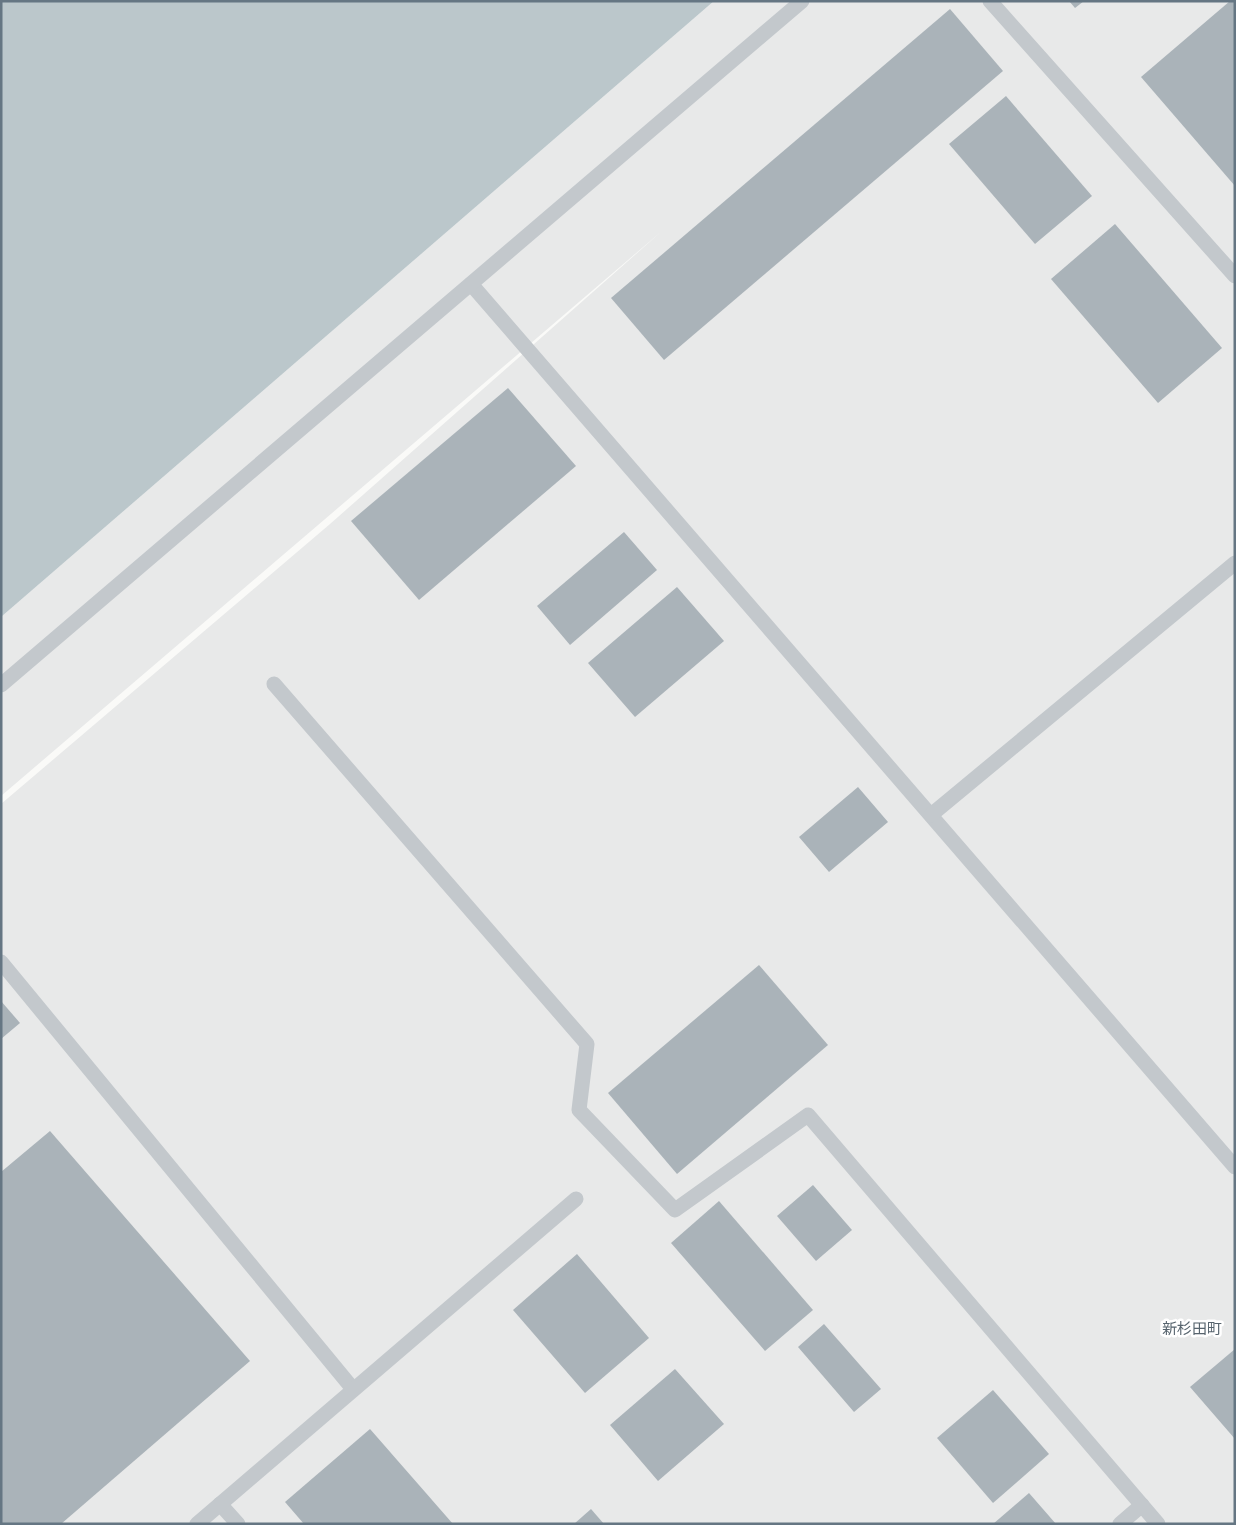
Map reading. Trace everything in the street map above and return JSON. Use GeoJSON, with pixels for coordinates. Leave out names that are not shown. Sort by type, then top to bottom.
{"type":"FeatureCollection","features":[{"type":"Feature","properties":{"kind":"lane"},"geometry":{"type":"LineString","coordinates":[[1,684],[802,1]]}},
{"type":"Feature","properties":{"kind":"lane"},"geometry":{"type":"LineString","coordinates":[[990,1],[1235,276]]}},
{"type":"Feature","properties":{"kind":"lane"},"geometry":{"type":"LineString","coordinates":[[471,284],[1235,1166]]}},
{"type":"Feature","properties":{"kind":"lane"},"geometry":{"type":"LineString","coordinates":[[931,815],[1235,563]]}},
{"type":"Feature","properties":{"kind":"lane"},"geometry":{"type":"LineString","coordinates":[[274,684],[587,1044],[579,1110],[675,1210],[808,1115],[1158,1524]]}},
{"type":"Feature","properties":{"kind":"lane"},"geometry":{"type":"LineString","coordinates":[[1,962],[353,1388]]}},
{"type":"Feature","properties":{"kind":"lane"},"geometry":{"type":"LineString","coordinates":[[197,1524],[353,1388],[576,1199]]}},
{"type":"Feature","properties":{"kind":"lane"},"geometry":{"type":"LineString","coordinates":[[220,1504],[238,1524]]}},
{"type":"Feature","properties":{"kind":"lane"},"geometry":{"type":"LineString","coordinates":[[1120,1524],[1142,1505]]}},
{"type":"Feature","properties":{"kind":"shaded area"},"geometry":{"type":"Polygon","coordinates":[[[1,1],[714,1],[1,617],[1,1]]]}},
{"type":"Feature","properties":{"kind":"shaded area"},"geometry":{"type":"Polygon","coordinates":[[[714,1],[1235,1],[1235,1524],[1,1524],[1,804],[330,524],[662,231],[1,796],[1,617],[714,1]]]}},
{"type":"Feature","properties":{"kind":"building"},"geometry":{"type":"Polygon","coordinates":[[[1069,1],[1084,1],[1075,8],[1069,1]]]}},
{"type":"Feature","properties":{"kind":"building"},"geometry":{"type":"Polygon","coordinates":[[[1230,1],[1235,1],[1235,186],[1141,77],[1230,1]]]}},
{"type":"Feature","properties":{"kind":"building"},"geometry":{"type":"Polygon","coordinates":[[[950,9],[1003,71],[664,360],[611,298],[950,9]]]}},
{"type":"Feature","properties":{"kind":"building"},"geometry":{"type":"Polygon","coordinates":[[[1006,96],[1092,196],[1035,244],[949,144],[1006,96]]]}},
{"type":"Feature","properties":{"kind":"building"},"geometry":{"type":"Polygon","coordinates":[[[1115,224],[1222,348],[1158,403],[1051,279],[1115,224]]]}},
{"type":"Feature","properties":{"kind":"building"},"geometry":{"type":"Polygon","coordinates":[[[508,388],[576,466],[419,600],[351,521],[508,388]]]}},
{"type":"Feature","properties":{"kind":"building"},"geometry":{"type":"Polygon","coordinates":[[[624,532],[657,570],[570,645],[537,606],[624,532]]]}},
{"type":"Feature","properties":{"kind":"building"},"geometry":{"type":"Polygon","coordinates":[[[677,587],[724,641],[635,717],[588,663],[677,587]]]}},
{"type":"Feature","properties":{"kind":"building"},"geometry":{"type":"Polygon","coordinates":[[[858,787],[888,822],[829,872],[799,837],[858,787]]]}},
{"type":"Feature","properties":{"kind":"building"},"geometry":{"type":"Polygon","coordinates":[[[759,965],[828,1045],[677,1174],[608,1093],[759,965]]]}},
{"type":"Feature","properties":{"kind":"building"},"geometry":{"type":"Polygon","coordinates":[[[1,1001],[20,1023],[1,1039],[1,1001]]]}},
{"type":"Feature","properties":{"kind":"building"},"geometry":{"type":"Polygon","coordinates":[[[50,1131],[250,1361],[61,1524],[1,1524],[1,1172],[50,1131]]]}},
{"type":"Feature","properties":{"kind":"building"},"geometry":{"type":"Polygon","coordinates":[[[813,1185],[852,1230],[816,1261],[777,1216],[813,1185]]]}},
{"type":"Feature","properties":{"kind":"building"},"geometry":{"type":"Polygon","coordinates":[[[719,1201],[813,1310],[765,1351],[671,1243],[719,1201]]]}},
{"type":"Feature","properties":{"kind":"building"},"geometry":{"type":"Polygon","coordinates":[[[577,1254],[649,1338],[585,1393],[513,1310],[577,1254]]]}},
{"type":"Feature","properties":{"kind":"building"},"geometry":{"type":"Polygon","coordinates":[[[824,1324],[881,1389],[854,1412],[798,1347],[824,1324]]]}},
{"type":"Feature","properties":{"kind":"building"},"geometry":{"type":"Polygon","coordinates":[[[1235,1349],[1235,1439],[1190,1387],[1235,1349]]]}},
{"type":"Feature","properties":{"kind":"building"},"geometry":{"type":"Polygon","coordinates":[[[675,1369],[724,1424],[658,1481],[610,1425],[675,1369]]]}},
{"type":"Feature","properties":{"kind":"building"},"geometry":{"type":"Polygon","coordinates":[[[993,1390],[1049,1454],[993,1503],[937,1438],[993,1390]]]}},
{"type":"Feature","properties":{"kind":"building"},"geometry":{"type":"Polygon","coordinates":[[[370,1429],[453,1524],[304,1524],[285,1502],[370,1429]]]}},
{"type":"Feature","properties":{"kind":"building"},"geometry":{"type":"Polygon","coordinates":[[[1029,1493],[1056,1524],[993,1524],[1029,1493]]]}},
{"type":"Feature","properties":{"kind":"building"},"geometry":{"type":"Polygon","coordinates":[[[591,1509],[604,1524],[574,1524],[591,1509]]]}},
{"type":"Feature","properties":{"kind":"district","name":"新杉田町"},"geometry":{"type":"Point","coordinates":[1192,1328]}}]}
